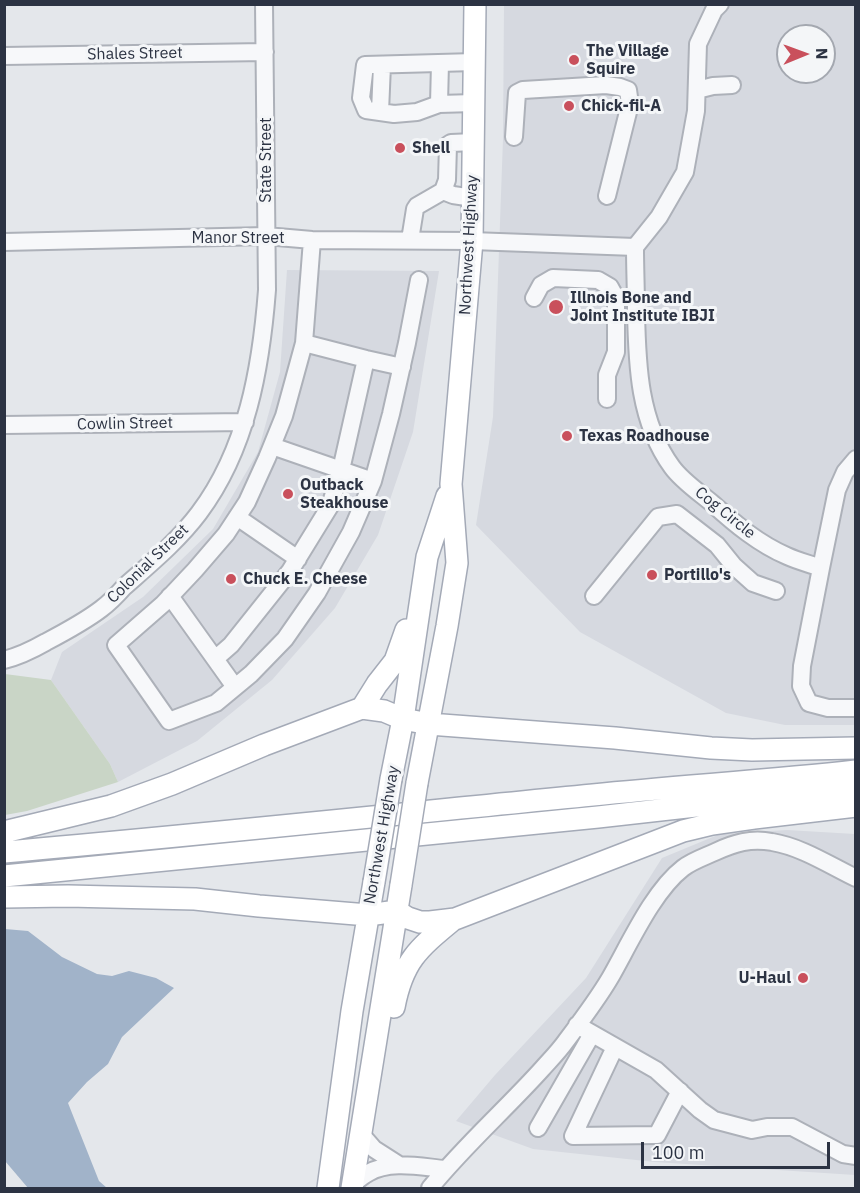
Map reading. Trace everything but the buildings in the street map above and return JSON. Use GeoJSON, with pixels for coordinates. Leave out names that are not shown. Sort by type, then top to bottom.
{"type":"FeatureCollection","features":[{"type":"Feature","properties":{"kind":"main road","name":"Northwest Highway"},"geometry":{"type":"LineString","coordinates":[[352,1187],[417,783],[457,563],[451,484],[472,241],[475,4]]}},
{"type":"Feature","properties":{"kind":"main road","name":"Northwest Highway"},"geometry":{"type":"LineString","coordinates":[[328,1188],[352,1011],[403,719],[427,557],[451,484]]}},
{"type":"Feature","properties":{"kind":"main road"},"geometry":{"type":"LineString","coordinates":[[362,708],[395,661],[427,557]]}},
{"type":"Feature","properties":{"kind":"main road"},"geometry":{"type":"LineString","coordinates":[[4,832],[111,806],[362,708],[384,711],[403,719],[429,724],[615,738],[711,748],[752,750],[855,748]]}},
{"type":"Feature","properties":{"kind":"main road"},"geometry":{"type":"LineString","coordinates":[[4,852],[855,771]]}},
{"type":"Feature","properties":{"kind":"main road"},"geometry":{"type":"LineString","coordinates":[[4,876],[855,788]]}},
{"type":"Feature","properties":{"kind":"main road"},"geometry":{"type":"LineString","coordinates":[[4,897],[195,899],[368,915],[397,911],[420,922],[430,922],[455,919],[683,831],[712,824],[855,806]]}},
{"type":"Feature","properties":{"kind":"main road"},"geometry":{"type":"LineString","coordinates":[[371,1075],[391,1023],[398,988],[408,964],[424,944],[455,919]]}},
{"type":"Feature","properties":{"kind":"street","name":"State Street"},"geometry":{"type":"LineString","coordinates":[[245,422],[263,337],[267,290],[264,4]]}},
{"type":"Feature","properties":{"kind":"street"},"geometry":{"type":"LineString","coordinates":[[472,241],[634,247],[659,217],[685,172],[696,111],[698,44],[714,10],[720,4]]}},
{"type":"Feature","properties":{"kind":"street","name":"Shales Street"},"geometry":{"type":"LineString","coordinates":[[4,56],[265,52]]}},
{"type":"Feature","properties":{"kind":"street"},"geometry":{"type":"LineString","coordinates":[[474,104],[440,104],[417,112],[394,114],[366,110],[361,98],[365,65],[475,62]]}},
{"type":"Feature","properties":{"kind":"street"},"geometry":{"type":"LineString","coordinates":[[440,63],[440,104]]}},
{"type":"Feature","properties":{"kind":"street"},"geometry":{"type":"LineString","coordinates":[[514,137],[517,93],[522,90],[606,85],[628,90],[630,104],[607,196]]}},
{"type":"Feature","properties":{"kind":"street"},"geometry":{"type":"LineString","coordinates":[[697,90],[732,85]]}},
{"type":"Feature","properties":{"kind":"street"},"geometry":{"type":"LineString","coordinates":[[410,240],[414,209],[443,191],[447,180],[448,145],[451,142],[474,142]]}},
{"type":"Feature","properties":{"kind":"street"},"geometry":{"type":"LineString","coordinates":[[443,191],[473,198]]}},
{"type":"Feature","properties":{"kind":"street","name":"Manor Street"},"geometry":{"type":"LineString","coordinates":[[4,242],[266,237],[312,240],[472,241]]}},
{"type":"Feature","properties":{"kind":"street"},"geometry":{"type":"LineString","coordinates":[[312,240],[304,342],[284,416],[247,502],[226,534],[195,570],[116,645],[169,721],[216,703],[251,674],[285,639],[317,593],[351,532],[373,481],[402,367],[419,280]]}},
{"type":"Feature","properties":{"kind":"street","name":"Cog Circle"},"geometry":{"type":"LineString","coordinates":[[634,247],[639,375],[644,406],[659,446],[673,469],[729,519],[772,549],[821,568]]}},
{"type":"Feature","properties":{"kind":"street"},"geometry":{"type":"LineString","coordinates":[[534,298],[541,285],[553,278],[598,280],[610,287],[616,298],[616,352],[607,375],[607,399]]}},
{"type":"Feature","properties":{"kind":"street"},"geometry":{"type":"LineString","coordinates":[[304,342],[402,367]]}},
{"type":"Feature","properties":{"kind":"street"},"geometry":{"type":"LineString","coordinates":[[215,659],[231,645],[290,571],[330,506],[341,470],[366,359]]}},
{"type":"Feature","properties":{"kind":"street","name":"Cowlin Street"},"geometry":{"type":"LineString","coordinates":[[4,425],[245,422]]}},
{"type":"Feature","properties":{"kind":"street","name":"Colonial Street"},"geometry":{"type":"LineString","coordinates":[[4,660],[19,657],[69,630],[101,609],[173,542],[199,513],[225,471],[245,422]]}},
{"type":"Feature","properties":{"kind":"street"},"geometry":{"type":"LineString","coordinates":[[272,446],[373,481]]}},
{"type":"Feature","properties":{"kind":"street"},"geometry":{"type":"LineString","coordinates":[[855,459],[845,472],[837,490],[802,666],[801,686],[809,703],[828,708],[855,708]]}},
{"type":"Feature","properties":{"kind":"street"},"geometry":{"type":"LineString","coordinates":[[594,596],[658,517],[677,514],[717,544],[734,566],[753,583],[776,591]]}},
{"type":"Feature","properties":{"kind":"street"},"geometry":{"type":"LineString","coordinates":[[237,517],[298,559]]}},
{"type":"Feature","properties":{"kind":"street"},"geometry":{"type":"LineString","coordinates":[[170,596],[235,687]]}},
{"type":"Feature","properties":{"kind":"street"},"geometry":{"type":"LineString","coordinates":[[430,1188],[445,1169],[522,1091],[564,1043],[608,981],[647,911],[670,880],[683,868],[699,858],[741,842],[762,841],[785,845],[803,852],[855,878]]}},
{"type":"Feature","properties":{"kind":"street"},"geometry":{"type":"LineString","coordinates":[[577,1025],[656,1070],[700,1110],[714,1119],[753,1130],[767,1126],[792,1126],[843,1154],[855,1156]]}},
{"type":"Feature","properties":{"kind":"street"},"geometry":{"type":"LineString","coordinates":[[537,1128],[592,1034]]}},
{"type":"Feature","properties":{"kind":"street"},"geometry":{"type":"LineString","coordinates":[[615,1047],[573,1136],[657,1135],[680,1091]]}},
{"type":"Feature","properties":{"kind":"street"},"geometry":{"type":"LineString","coordinates":[[361,1134],[374,1149],[399,1165]]}},
{"type":"Feature","properties":{"kind":"street"},"geometry":{"type":"LineString","coordinates":[[352,1187],[368,1173],[378,1169],[399,1165],[445,1169]]}},
{"type":"Feature","properties":{"kind":"shaded area"},"geometry":{"type":"Polygon","coordinates":[[[504,5],[855,5],[855,725],[785,725],[726,713],[580,632],[476,525],[493,417],[503,139],[504,5]]]}},
{"type":"Feature","properties":{"kind":"shaded area"},"geometry":{"type":"Polygon","coordinates":[[[287,270],[439,271],[413,432],[378,535],[335,608],[272,680],[197,741],[118,782],[110,764],[51,680],[62,652],[143,597],[213,529],[258,452],[280,372],[287,270]]]}},
{"type":"Feature","properties":{"kind":"shaded area"},"geometry":{"type":"Polygon","coordinates":[[[787,830],[855,834],[855,1175],[655,1162],[533,1149],[456,1121],[495,1075],[586,978],[662,858],[720,834],[787,830]]]}},
{"type":"Feature","properties":{"kind":"green space"},"geometry":{"type":"Polygon","coordinates":[[[5,674],[51,680],[110,764],[118,782],[27,811],[5,815],[5,674]]]}},
{"type":"Feature","properties":{"kind":"water"},"geometry":{"type":"Polygon","coordinates":[[[5,929],[28,931],[62,957],[97,974],[112,976],[129,971],[156,978],[174,988],[122,1037],[108,1064],[68,1103],[99,1181],[107,1188],[28,1188],[5,1161],[5,929]]]}},
{"type":"Feature","properties":{"kind":"place","name":"The Village Squire"},"geometry":{"type":"Point","coordinates":[574,60]}},
{"type":"Feature","properties":{"kind":"place","name":"Chick-fil-A"},"geometry":{"type":"Point","coordinates":[569,106]}},
{"type":"Feature","properties":{"kind":"place","name":"Shell"},"geometry":{"type":"Point","coordinates":[400,148]}},
{"type":"Feature","properties":{"kind":"place","name":"Illnois Bone and Joint Institute IBJI"},"geometry":{"type":"Point","coordinates":[556,307]}},
{"type":"Feature","properties":{"kind":"place","name":"Texas Roadhouse"},"geometry":{"type":"Point","coordinates":[567,436]}},
{"type":"Feature","properties":{"kind":"place","name":"Outback Steakhouse"},"geometry":{"type":"Point","coordinates":[288,494]}},
{"type":"Feature","properties":{"kind":"place","name":"Portillo's"},"geometry":{"type":"Point","coordinates":[652,575]}},
{"type":"Feature","properties":{"kind":"place","name":"Chuck E. Cheese"},"geometry":{"type":"Point","coordinates":[231,579]}},
{"type":"Feature","properties":{"kind":"place","name":"U-Haul"},"geometry":{"type":"Point","coordinates":[803,978]}}]}
